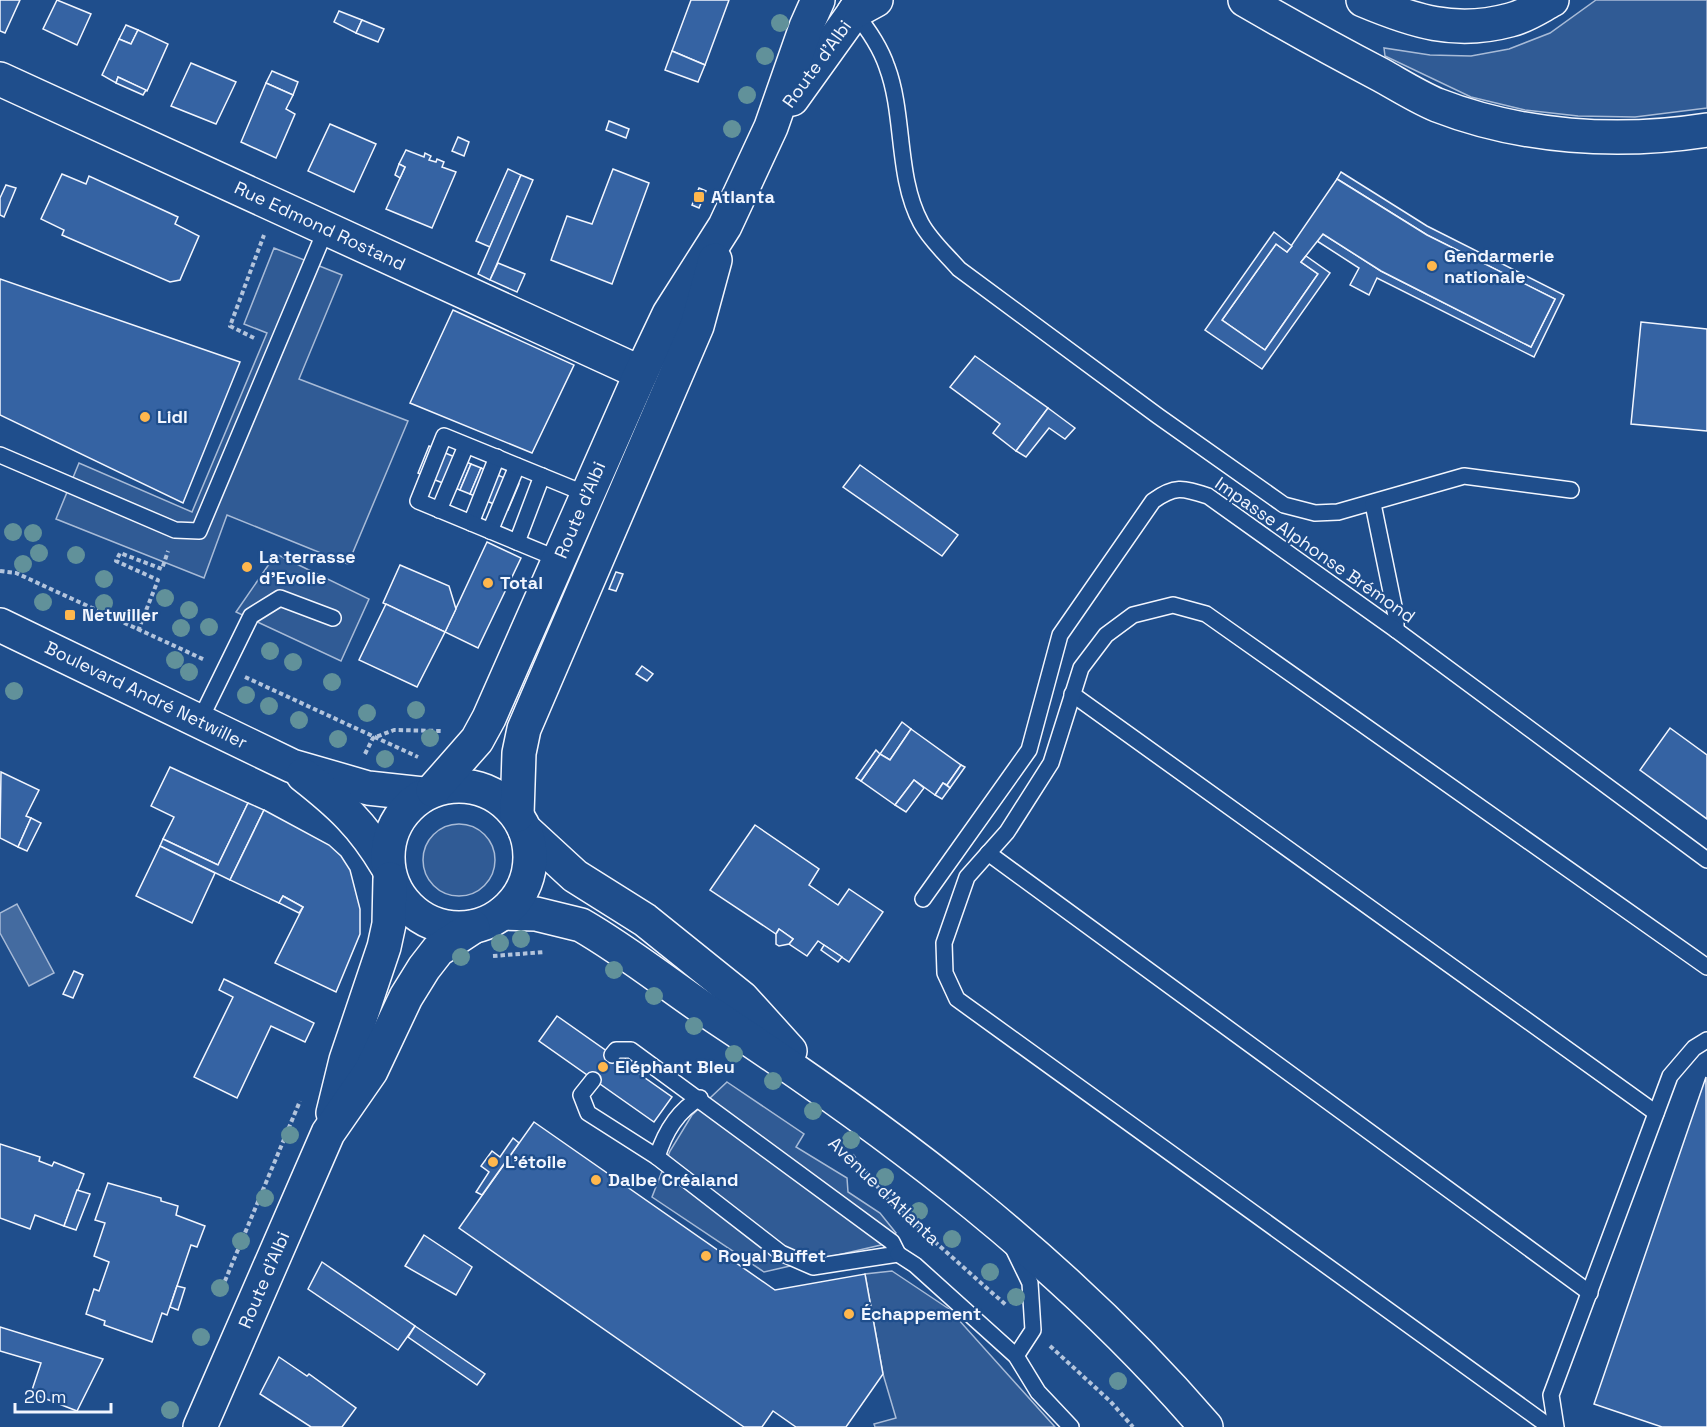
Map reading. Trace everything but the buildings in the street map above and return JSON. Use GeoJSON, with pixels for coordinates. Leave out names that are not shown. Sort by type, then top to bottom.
{"type":"FeatureCollection","features":[{"type":"Feature","properties":{"kind":"main road","name":"Route d'Albi"},"geometry":{"type":"LineString","coordinates":[[428,782],[477,740],[483,729],[586,494],[669,314],[725,226],[771,127],[806,27],[818,0]]}},
{"type":"Feature","properties":{"kind":"main road"},"geometry":{"type":"LineString","coordinates":[[1245,0],[1313,40],[1437,105],[1496,124],[1561,135],[1625,136],[1707,130]]}},
{"type":"Feature","properties":{"kind":"main road"},"geometry":{"type":"LineString","coordinates":[[1363,0],[1411,20],[1465,28],[1512,20],[1552,0]]}},
{"type":"Feature","properties":{"kind":"main road","name":"Route d'Albi"},"geometry":{"type":"LineString","coordinates":[[771,127],[864,4]]}},
{"type":"Feature","properties":{"kind":"main road","name":"Rue Edmond Rostand"},"geometry":{"type":"LineString","coordinates":[[0,80],[641,373]]}},
{"type":"Feature","properties":{"kind":"main road","name":"Route d'Albi"},"geometry":{"type":"LineString","coordinates":[[521,822],[519,753],[524,729],[697,326],[725,226]]}},
{"type":"Feature","properties":{"kind":"main road","name":"Boulevard André Netwiller"},"geometry":{"type":"LineString","coordinates":[[0,626],[292,766],[368,788],[428,782]]}},
{"type":"Feature","properties":{"kind":"main road","name":"Boulevard André Netwiller"},"geometry":{"type":"LineString","coordinates":[[292,766],[355,818],[370,835],[389,872]]}},
{"type":"Feature","properties":{"kind":"main road"},"geometry":{"type":"LineString","coordinates":[[428,782],[446,787],[472,787],[498,797],[521,822],[529,842],[530,868],[521,893],[503,913],[473,927],[446,926],[413,912],[403,902],[389,872],[387,852],[394,826],[428,782]]}},
{"type":"Feature","properties":{"kind":"main road","name":"Avenue d'Atlanta"},"geometry":{"type":"LineString","coordinates":[[521,822],[576,876],[645,920],[742,998],[823,1088]]}},
{"type":"Feature","properties":{"kind":"main road","name":"Route d'Albi"},"geometry":{"type":"LineString","coordinates":[[200,1427],[328,1133],[346,1060],[384,947],[389,924],[389,872]]}},
{"type":"Feature","properties":{"kind":"main road","name":"Avenue d'Atlanta"},"geometry":{"type":"LineString","coordinates":[[503,913],[536,914],[581,925],[823,1088],[966,1194],[1090,1305],[1206,1427]]}},
{"type":"Feature","properties":{"kind":"main road","name":"Route d'Albi"},"geometry":{"type":"LineString","coordinates":[[328,1133],[371,1071],[420,974],[438,950],[473,927]]}},
{"type":"Feature","properties":{"kind":"lane"},"geometry":{"type":"LineString","coordinates":[[864,4],[872,34],[888,68],[910,197],[921,223],[959,268],[1158,416],[1284,505],[1315,513],[1338,512],[1373,504],[1464,476],[1571,490]]}},
{"type":"Feature","properties":{"kind":"lane"},"geometry":{"type":"LineString","coordinates":[[0,454],[175,530],[199,531],[326,229]]}},
{"type":"Feature","properties":{"kind":"lane"},"geometry":{"type":"LineString","coordinates":[[558,559],[418,501],[444,436],[620,506]]}},
{"type":"Feature","properties":{"kind":"lane"},"geometry":{"type":"LineString","coordinates":[[439,510],[466,446]]}},
{"type":"Feature","properties":{"kind":"lane"},"geometry":{"type":"LineString","coordinates":[[471,523],[497,458]]}},
{"type":"Feature","properties":{"kind":"lane"},"geometry":{"type":"LineString","coordinates":[[490,531],[517,466]]}},
{"type":"Feature","properties":{"kind":"lane"},"geometry":{"type":"LineString","coordinates":[[516,542],[542,476]]}},
{"type":"Feature","properties":{"kind":"lane","name":"Impasse Alphonse Brémond"},"geometry":{"type":"LineString","coordinates":[[923,899],[1029,750],[1060,635],[1153,501],[1167,491],[1185,488],[1208,496],[1396,630],[1707,860]]}},
{"type":"Feature","properties":{"kind":"lane"},"geometry":{"type":"LineString","coordinates":[[1373,504],[1396,616],[1396,630]]}},
{"type":"Feature","properties":{"kind":"lane"},"geometry":{"type":"LineString","coordinates":[[200,720],[250,616],[280,598],[333,618]]}},
{"type":"Feature","properties":{"kind":"lane"},"geometry":{"type":"LineString","coordinates":[[1550,1427],[957,999],[945,973],[944,943],[967,877],[1007,832],[1051,763],[1081,668],[1087,659],[1106,635],[1133,615],[1173,605],[1206,614],[1707,967]]}},
{"type":"Feature","properties":{"kind":"lane"},"geometry":{"type":"LineString","coordinates":[[1072,694],[1656,1113]]}},
{"type":"Feature","properties":{"kind":"lane"},"geometry":{"type":"LineString","coordinates":[[988,854],[1590,1293]]}},
{"type":"Feature","properties":{"kind":"lane"},"geometry":{"type":"LineString","coordinates":[[1556,1427],[1551,1395],[1670,1076],[1694,1048],[1707,1040]]}},
{"type":"Feature","properties":{"kind":"lane"},"geometry":{"type":"LineString","coordinates":[[612,1055],[616,1050],[631,1050],[700,1098],[892,1242],[898,1254],[915,1265],[1016,1356],[1038,1392],[1071,1427]]}},
{"type":"Feature","properties":{"kind":"lane"},"geometry":{"type":"LineString","coordinates":[[593,1080],[580,1095],[588,1113],[657,1156],[781,1253],[813,1267],[898,1254]]}},
{"type":"Feature","properties":{"kind":"lane"},"geometry":{"type":"LineString","coordinates":[[657,1156],[664,1136],[685,1107],[700,1098]]}},
{"type":"Feature","properties":{"kind":"lane"},"geometry":{"type":"LineString","coordinates":[[1002,1227],[1030,1283],[1033,1330],[1016,1356]]}},
{"type":"Feature","properties":{"kind":"path"},"geometry":{"type":"LineString","coordinates":[[250,348],[255,337],[231,326],[268,225],[278,206]]}},
{"type":"Feature","properties":{"kind":"path"},"geometry":{"type":"LineString","coordinates":[[138,631],[175,530]]}},
{"type":"Feature","properties":{"kind":"path"},"geometry":{"type":"LineString","coordinates":[[158,580],[116,561],[120,552],[162,570]]}},
{"type":"Feature","properties":{"kind":"path"},"geometry":{"type":"LineString","coordinates":[[0,571],[16,573],[373,738],[428,782]]}},
{"type":"Feature","properties":{"kind":"path"},"geometry":{"type":"LineString","coordinates":[[373,738],[394,730],[422,729],[445,732]]}},
{"type":"Feature","properties":{"kind":"path"},"geometry":{"type":"LineString","coordinates":[[487,959],[496,954],[548,952]]}},
{"type":"Feature","properties":{"kind":"path"},"geometry":{"type":"LineString","coordinates":[[218,1298],[303,1093]]}},
{"type":"Feature","properties":{"kind":"path","name":"Avenue d'Atlanta"},"geometry":{"type":"LineString","coordinates":[[848,1152],[857,1159],[890,1202],[1110,1401],[1133,1427]]}},
{"type":"Feature","properties":{"kind":"shaded area"},"geometry":{"type":"Polygon","coordinates":[[[1596,0],[1707,0],[1707,108],[1635,117],[1578,116],[1525,110],[1471,97],[1385,56],[1384,48],[1430,55],[1471,56],[1509,49],[1550,33],[1596,0]]]}},
{"type":"Feature","properties":{"kind":"shaded area"},"geometry":{"type":"Polygon","coordinates":[[[274,248],[342,275],[299,379],[408,421],[348,564],[227,515],[204,578],[56,519],[79,463],[192,512],[267,333],[244,324],[274,248]]]}},
{"type":"Feature","properties":{"kind":"shaded area"},"geometry":{"type":"Polygon","coordinates":[[[276,554],[369,599],[341,661],[236,612],[276,554]]]}},
{"type":"Feature","properties":{"kind":"shaded area"},"geometry":{"type":"Polygon","coordinates":[[[459,824],[473,827],[485,834],[492,846],[495,860],[492,874],[485,886],[473,893],[459,896],[445,893],[433,886],[426,874],[423,860],[426,846],[433,834],[445,827],[459,824]]]}},
{"type":"Feature","properties":{"kind":"shaded area"},"geometry":{"type":"Polygon","coordinates":[[[17,904],[54,973],[29,986],[0,933],[0,913],[17,904]]]}},
{"type":"Feature","properties":{"kind":"shaded area"},"geometry":{"type":"Polygon","coordinates":[[[727,1082],[804,1134],[796,1147],[847,1178],[848,1192],[880,1213],[896,1233],[881,1245],[764,1272],[652,1197],[670,1151],[692,1115],[727,1082]]]}},
{"type":"Feature","properties":{"kind":"shaded area"},"geometry":{"type":"Polygon","coordinates":[[[892,1271],[949,1309],[1055,1427],[875,1427],[874,1424],[896,1418],[883,1374],[865,1274],[892,1271]]]}},
{"type":"Feature","properties":{"kind":"place","name":"Atlanta"},"geometry":{"type":"Point","coordinates":[699,197]}},
{"type":"Feature","properties":{"kind":"place","name":"Gendarmerie nationale"},"geometry":{"type":"Point","coordinates":[1432,266]}},
{"type":"Feature","properties":{"kind":"place","name":"Lidl"},"geometry":{"type":"Point","coordinates":[145,417]}},
{"type":"Feature","properties":{"kind":"place","name":"La terrasse d'Evolie"},"geometry":{"type":"Point","coordinates":[247,567]}},
{"type":"Feature","properties":{"kind":"place","name":"Total"},"geometry":{"type":"Point","coordinates":[488,583]}},
{"type":"Feature","properties":{"kind":"place","name":"Netwiller"},"geometry":{"type":"Point","coordinates":[70,615]}},
{"type":"Feature","properties":{"kind":"place","name":"Eléphant Bleu"},"geometry":{"type":"Point","coordinates":[603,1067]}},
{"type":"Feature","properties":{"kind":"place","name":"L'étoile"},"geometry":{"type":"Point","coordinates":[493,1162]}},
{"type":"Feature","properties":{"kind":"place","name":"Dalbe Créaland"},"geometry":{"type":"Point","coordinates":[596,1180]}},
{"type":"Feature","properties":{"kind":"place","name":"Royal Buffet"},"geometry":{"type":"Point","coordinates":[706,1256]}},
{"type":"Feature","properties":{"kind":"place","name":"Échappement"},"geometry":{"type":"Point","coordinates":[849,1314]}}]}
